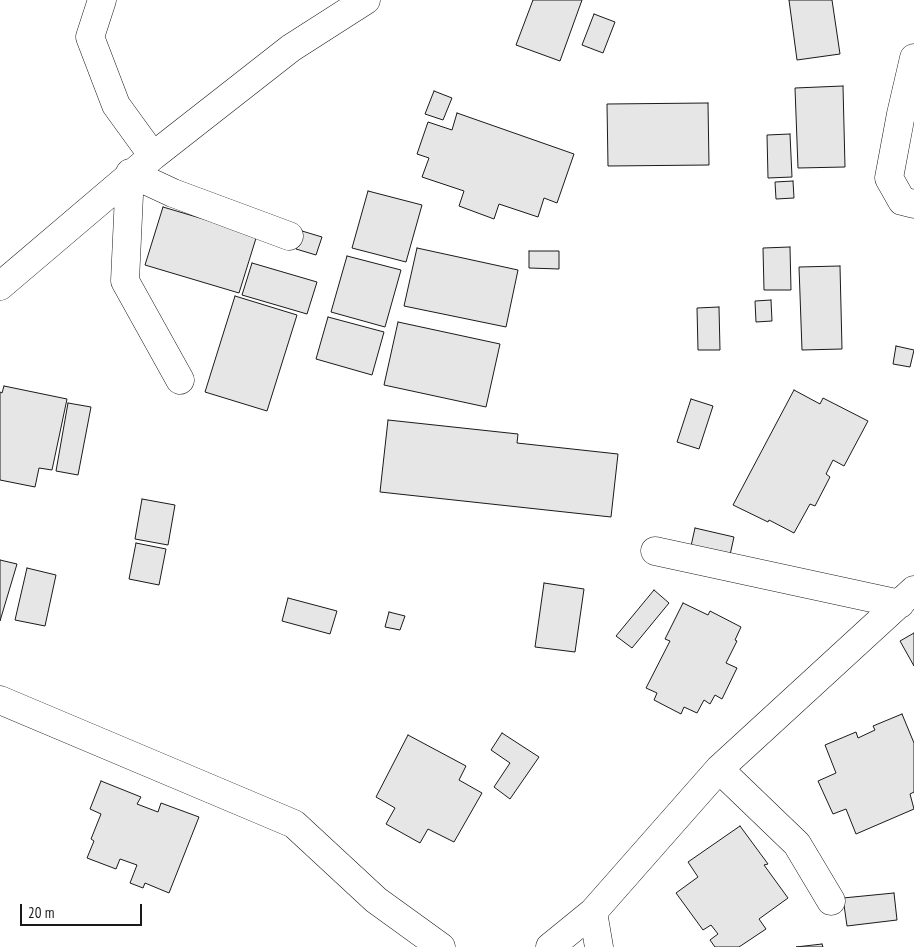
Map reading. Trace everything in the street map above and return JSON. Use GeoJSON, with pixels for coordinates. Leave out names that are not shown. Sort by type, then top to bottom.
{"type":"FeatureCollection","features":[{"type":"Feature","properties":{"kind":"street"},"geometry":{"type":"LineString","coordinates":[[102,0],[90,37],[116,105],[153,156]]}},
{"type":"Feature","properties":{"kind":"street"},"geometry":{"type":"LineString","coordinates":[[0,286],[130,173],[291,48],[366,0]]}},
{"type":"Feature","properties":{"kind":"street"},"geometry":{"type":"LineString","coordinates":[[914,58],[889,178],[902,200],[914,204]]}},
{"type":"Feature","properties":{"kind":"street"},"geometry":{"type":"LineString","coordinates":[[130,173],[173,193],[289,236]]}},
{"type":"Feature","properties":{"kind":"street"},"geometry":{"type":"LineString","coordinates":[[130,173],[126,281],[180,380]]}},
{"type":"Feature","properties":{"kind":"street"},"geometry":{"type":"LineString","coordinates":[[655,551],[907,597]]}},
{"type":"Feature","properties":{"kind":"street"},"geometry":{"type":"LineString","coordinates":[[550,947],[593,912],[719,769],[907,597]]}},
{"type":"Feature","properties":{"kind":"street"},"geometry":{"type":"LineString","coordinates":[[0,700],[294,824],[376,900],[441,947]]}},
{"type":"Feature","properties":{"kind":"street"},"geometry":{"type":"LineString","coordinates":[[719,769],[797,844],[831,901]]}},
{"type":"Feature","properties":{"kind":"street"},"geometry":{"type":"LineString","coordinates":[[593,912],[599,947]]}},
{"type":"Feature","properties":{"kind":"building"},"geometry":{"type":"Polygon","coordinates":[[[533,0],[582,0],[560,61],[516,45],[533,0]]]}},
{"type":"Feature","properties":{"kind":"building"},"geometry":{"type":"Polygon","coordinates":[[[789,0],[832,0],[840,54],[797,60],[789,0]]]}},
{"type":"Feature","properties":{"kind":"building"},"geometry":{"type":"Polygon","coordinates":[[[594,14],[615,22],[603,53],[582,45],[594,14]]]}},
{"type":"Feature","properties":{"kind":"building"},"geometry":{"type":"Polygon","coordinates":[[[843,86],[845,167],[798,168],[795,88],[843,86]]]}},
{"type":"Feature","properties":{"kind":"building"},"geometry":{"type":"Polygon","coordinates":[[[434,91],[452,98],[443,120],[425,114],[434,91]]]}},
{"type":"Feature","properties":{"kind":"building"},"geometry":{"type":"Polygon","coordinates":[[[708,103],[709,165],[608,166],[607,104],[708,103]]]}},
{"type":"Feature","properties":{"kind":"building"},"geometry":{"type":"Polygon","coordinates":[[[457,113],[574,154],[557,203],[544,198],[538,217],[499,204],[494,219],[459,206],[464,191],[422,177],[429,158],[417,154],[428,122],[452,130],[457,113]]]}},
{"type":"Feature","properties":{"kind":"building"},"geometry":{"type":"Polygon","coordinates":[[[790,134],[792,177],[768,178],[767,135],[790,134]]]}},
{"type":"Feature","properties":{"kind":"building"},"geometry":{"type":"Polygon","coordinates":[[[793,181],[794,198],[776,199],[775,182],[793,181]]]}},
{"type":"Feature","properties":{"kind":"building"},"geometry":{"type":"Polygon","coordinates":[[[368,191],[422,205],[406,262],[352,248],[368,191]]]}},
{"type":"Feature","properties":{"kind":"building"},"geometry":{"type":"Polygon","coordinates":[[[163,207],[257,235],[239,293],[145,265],[163,207]]]}},
{"type":"Feature","properties":{"kind":"building"},"geometry":{"type":"Polygon","coordinates":[[[302,231],[322,237],[316,255],[296,249],[302,231]]]}},
{"type":"Feature","properties":{"kind":"building"},"geometry":{"type":"Polygon","coordinates":[[[790,247],[791,290],[764,290],[763,248],[790,247]]]}},
{"type":"Feature","properties":{"kind":"building"},"geometry":{"type":"Polygon","coordinates":[[[417,248],[518,270],[506,327],[404,306],[417,248]]]}},
{"type":"Feature","properties":{"kind":"building"},"geometry":{"type":"Polygon","coordinates":[[[529,251],[559,251],[559,269],[529,268],[529,251]]]}},
{"type":"Feature","properties":{"kind":"building"},"geometry":{"type":"Polygon","coordinates":[[[347,256],[401,270],[385,327],[331,312],[347,256]]]}},
{"type":"Feature","properties":{"kind":"building"},"geometry":{"type":"Polygon","coordinates":[[[252,263],[317,282],[307,314],[242,295],[252,263]]]}},
{"type":"Feature","properties":{"kind":"building"},"geometry":{"type":"Polygon","coordinates":[[[840,266],[842,349],[802,350],[799,267],[840,266]]]}},
{"type":"Feature","properties":{"kind":"building"},"geometry":{"type":"Polygon","coordinates":[[[235,296],[297,315],[267,411],[205,392],[235,296]]]}},
{"type":"Feature","properties":{"kind":"building"},"geometry":{"type":"Polygon","coordinates":[[[771,300],[772,321],[756,322],[755,301],[771,300]]]}},
{"type":"Feature","properties":{"kind":"building"},"geometry":{"type":"Polygon","coordinates":[[[719,307],[720,350],[698,350],[697,308],[719,307]]]}},
{"type":"Feature","properties":{"kind":"building"},"geometry":{"type":"Polygon","coordinates":[[[328,317],[384,332],[372,375],[316,359],[328,317]]]}},
{"type":"Feature","properties":{"kind":"building"},"geometry":{"type":"Polygon","coordinates":[[[398,322],[500,344],[486,407],[384,385],[398,322]]]}},
{"type":"Feature","properties":{"kind":"building"},"geometry":{"type":"Polygon","coordinates":[[[896,346],[914,350],[910,367],[893,364],[896,346]]]}},
{"type":"Feature","properties":{"kind":"building"},"geometry":{"type":"Polygon","coordinates":[[[4,386],[67,399],[52,470],[39,468],[35,487],[0,480],[0,392],[2,393],[4,386]]]}},
{"type":"Feature","properties":{"kind":"building"},"geometry":{"type":"Polygon","coordinates":[[[794,390],[820,404],[823,398],[868,421],[844,466],[833,460],[826,474],[830,477],[815,506],[810,504],[794,533],[733,505],[794,390]]]}},
{"type":"Feature","properties":{"kind":"building"},"geometry":{"type":"Polygon","coordinates":[[[691,399],[713,406],[699,449],[677,442],[691,399]]]}},
{"type":"Feature","properties":{"kind":"building"},"geometry":{"type":"Polygon","coordinates":[[[68,403],[91,407],[78,475],[56,471],[68,403]]]}},
{"type":"Feature","properties":{"kind":"building"},"geometry":{"type":"Polygon","coordinates":[[[388,420],[518,434],[517,443],[618,454],[611,517],[380,492],[388,420]]]}},
{"type":"Feature","properties":{"kind":"building"},"geometry":{"type":"Polygon","coordinates":[[[142,499],[175,505],[168,545],[135,539],[142,499]]]}},
{"type":"Feature","properties":{"kind":"building"},"geometry":{"type":"Polygon","coordinates":[[[695,528],[734,537],[730,555],[691,546],[695,528]]]}},
{"type":"Feature","properties":{"kind":"building"},"geometry":{"type":"Polygon","coordinates":[[[136,543],[166,549],[159,585],[129,579],[136,543]]]}},
{"type":"Feature","properties":{"kind":"building"},"geometry":{"type":"Polygon","coordinates":[[[0,560],[17,564],[0,621],[0,560]]]}},
{"type":"Feature","properties":{"kind":"building"},"geometry":{"type":"Polygon","coordinates":[[[27,568],[56,575],[45,626],[15,620],[27,568]]]}},
{"type":"Feature","properties":{"kind":"building"},"geometry":{"type":"Polygon","coordinates":[[[544,583],[584,589],[575,652],[535,647],[544,583]]]}},
{"type":"Feature","properties":{"kind":"building"},"geometry":{"type":"Polygon","coordinates":[[[654,590],[669,603],[632,648],[616,636],[654,590]]]}},
{"type":"Feature","properties":{"kind":"building"},"geometry":{"type":"Polygon","coordinates":[[[288,598],[337,611],[330,634],[282,621],[288,598]]]}},
{"type":"Feature","properties":{"kind":"building"},"geometry":{"type":"Polygon","coordinates":[[[683,603],[708,615],[710,611],[741,627],[735,640],[737,641],[726,663],[737,668],[722,699],[715,695],[710,704],[704,700],[697,713],[684,707],[681,714],[654,700],[657,693],[646,688],[670,641],[665,639],[683,603]]]}},
{"type":"Feature","properties":{"kind":"building"},"geometry":{"type":"Polygon","coordinates":[[[389,612],[405,616],[400,630],[385,627],[389,612]]]}},
{"type":"Feature","properties":{"kind":"building"},"geometry":{"type":"Polygon","coordinates":[[[914,633],[914,666],[900,641],[914,633]]]}},
{"type":"Feature","properties":{"kind":"building"},"geometry":{"type":"Polygon","coordinates":[[[902,714],[914,743],[914,792],[910,794],[914,809],[856,834],[846,809],[833,814],[818,781],[836,773],[825,745],[856,732],[858,738],[875,730],[873,726],[902,714]]]}},
{"type":"Feature","properties":{"kind":"building"},"geometry":{"type":"Polygon","coordinates":[[[502,733],[539,757],[510,799],[494,787],[510,763],[491,750],[502,733]]]}},
{"type":"Feature","properties":{"kind":"building"},"geometry":{"type":"Polygon","coordinates":[[[408,735],[466,766],[459,780],[482,793],[454,842],[428,829],[420,843],[386,824],[395,808],[376,797],[408,735]]]}},
{"type":"Feature","properties":{"kind":"building"},"geometry":{"type":"Polygon","coordinates":[[[101,781],[141,797],[137,804],[158,812],[161,803],[199,817],[169,893],[145,883],[143,888],[130,883],[137,865],[120,859],[116,869],[87,858],[94,841],[91,839],[101,814],[90,809],[101,781]]]}},
{"type":"Feature","properties":{"kind":"building"},"geometry":{"type":"Polygon","coordinates":[[[740,826],[768,864],[764,865],[788,898],[759,919],[766,929],[739,947],[715,947],[710,940],[718,934],[711,925],[703,930],[676,893],[698,877],[688,862],[740,826]]]}},
{"type":"Feature","properties":{"kind":"building"},"geometry":{"type":"Polygon","coordinates":[[[894,893],[897,920],[847,926],[843,898],[894,893]]]}},
{"type":"Feature","properties":{"kind":"building"},"geometry":{"type":"Polygon","coordinates":[[[822,944],[823,947],[796,947],[822,944]]]}}]}
